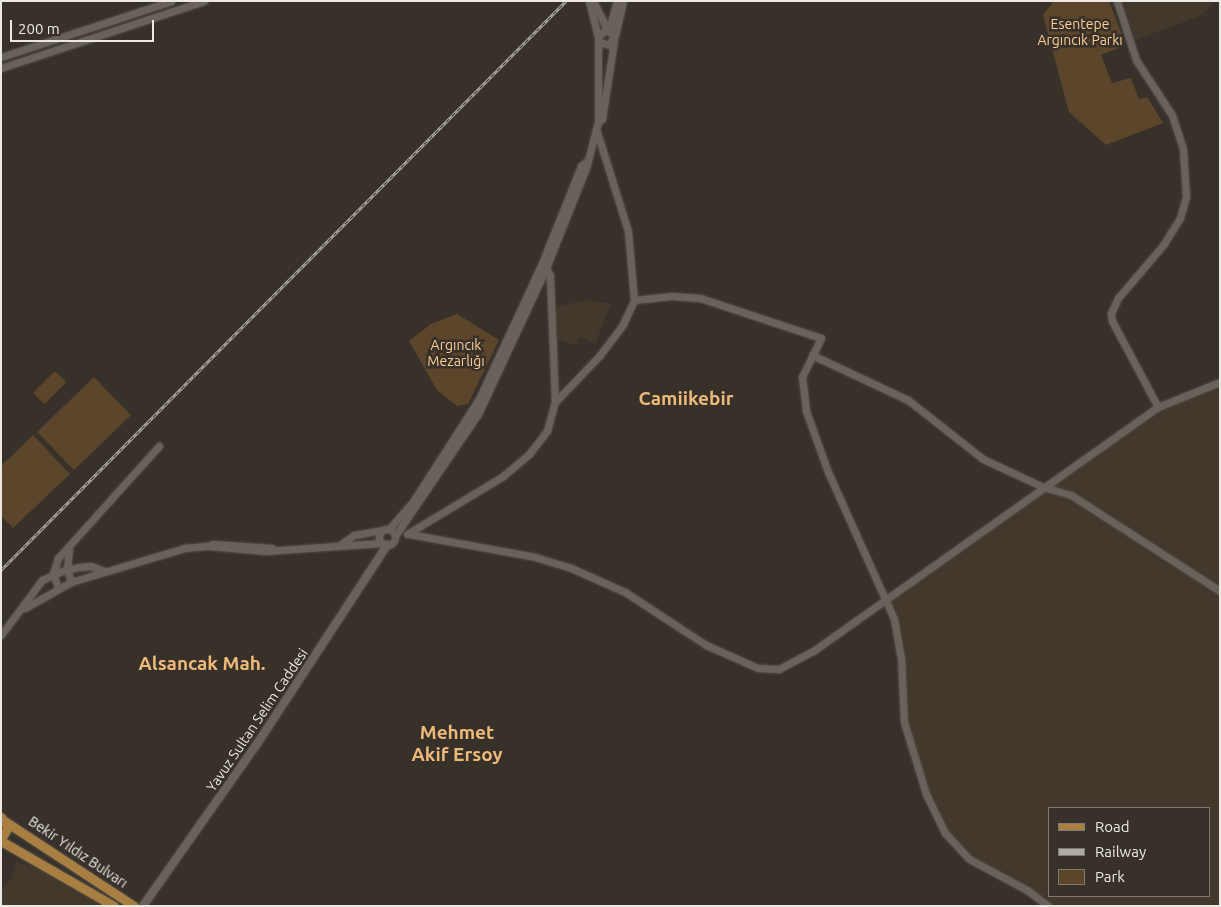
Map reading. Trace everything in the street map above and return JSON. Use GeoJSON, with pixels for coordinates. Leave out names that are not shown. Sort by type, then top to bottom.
{"type":"FeatureCollection","features":[{"type":"Feature","properties":{"kind":"main road","name":"Yavuz Sultan Selim Caddesi"},"geometry":{"type":"LineString","coordinates":[[143,906],[257,744],[384,544]]}},
{"type":"Feature","properties":{"kind":"main road"},"geometry":{"type":"LineString","coordinates":[[1,840],[8,830],[4,819]]}},
{"type":"Feature","properties":{"kind":"main road","name":"Bekir Yıldız Bulvarı"},"geometry":{"type":"LineString","coordinates":[[4,819],[134,906]]}},
{"type":"Feature","properties":{"kind":"main road","name":"Bekir Yıldız Bulvarı"},"geometry":{"type":"LineString","coordinates":[[1,840],[114,906]]}},
{"type":"Feature","properties":{"kind":"street"},"geometry":{"type":"LineString","coordinates":[[1,57],[171,1]]}},
{"type":"Feature","properties":{"kind":"street"},"geometry":{"type":"LineString","coordinates":[[1,68],[204,1]]}},
{"type":"Feature","properties":{"kind":"street"},"geometry":{"type":"LineString","coordinates":[[395,537],[478,414],[546,268],[586,168],[586,162],[597,126],[598,39],[589,1]]}},
{"type":"Feature","properties":{"kind":"street"},"geometry":{"type":"LineString","coordinates":[[593,1],[614,39]]}},
{"type":"Feature","properties":{"kind":"street"},"geometry":{"type":"LineString","coordinates":[[597,126],[602,119],[614,39],[623,1]]}},
{"type":"Feature","properties":{"kind":"street"},"geometry":{"type":"LineString","coordinates":[[1117,1],[1136,60],[1172,115],[1183,149],[1186,197],[1180,218],[1164,244],[1118,298],[1111,313],[1112,321],[1158,407]]}},
{"type":"Feature","properties":{"kind":"street"},"geometry":{"type":"LineString","coordinates":[[598,8],[616,5],[608,30],[598,39]]}},
{"type":"Feature","properties":{"kind":"street"},"geometry":{"type":"LineString","coordinates":[[598,39],[608,46],[614,39]]}},
{"type":"Feature","properties":{"kind":"street"},"geometry":{"type":"LineString","coordinates":[[555,402],[600,355],[623,324],[634,300],[628,231],[597,126]]}},
{"type":"Feature","properties":{"kind":"street"},"geometry":{"type":"LineString","coordinates":[[384,544],[378,536],[408,508],[479,399],[542,263],[581,166],[586,162]]}},
{"type":"Feature","properties":{"kind":"street"},"geometry":{"type":"LineString","coordinates":[[24,608],[65,584],[184,548],[209,546],[251,550],[341,544],[384,544],[395,537],[409,534],[503,476],[522,460],[544,435],[555,402],[550,337],[550,274],[546,268]]}},
{"type":"Feature","properties":{"kind":"street"},"geometry":{"type":"LineString","coordinates":[[634,300],[682,296],[719,303],[821,338],[812,355],[802,382],[808,420],[884,601],[894,620],[900,648],[901,701],[907,738],[938,820],[969,859],[1027,890],[1048,906]]}},
{"type":"Feature","properties":{"kind":"street"},"geometry":{"type":"LineString","coordinates":[[812,355],[908,400],[983,458],[1043,487],[1071,495],[1220,591]]}},
{"type":"Feature","properties":{"kind":"street"},"geometry":{"type":"LineString","coordinates":[[409,534],[523,555],[572,568],[625,592],[706,645],[763,669],[779,669],[793,664],[1158,407],[1220,382]]}},
{"type":"Feature","properties":{"kind":"street"},"geometry":{"type":"LineString","coordinates":[[53,574],[58,558],[69,550],[159,446]]}},
{"type":"Feature","properties":{"kind":"street"},"geometry":{"type":"LineString","coordinates":[[386,529],[395,537]]}},
{"type":"Feature","properties":{"kind":"street"},"geometry":{"type":"LineString","coordinates":[[341,544],[354,535],[386,529]]}},
{"type":"Feature","properties":{"kind":"street"},"geometry":{"type":"LineString","coordinates":[[65,584],[64,570],[69,550]]}},
{"type":"Feature","properties":{"kind":"street"},"geometry":{"type":"LineString","coordinates":[[1,635],[24,608],[38,585],[53,574],[64,570],[91,566],[104,571]]}},
{"type":"Feature","properties":{"kind":"street"},"geometry":{"type":"LineString","coordinates":[[53,574],[65,584]]}},
{"type":"Feature","properties":{"kind":"shaded area"},"geometry":{"type":"Polygon","coordinates":[[[1122,1],[1216,1],[1201,16],[1135,40],[1122,1]]]}},
{"type":"Feature","properties":{"kind":"shaded area"},"geometry":{"type":"Polygon","coordinates":[[[588,300],[611,304],[595,344],[579,337],[576,345],[553,339],[554,307],[588,300]]]}},
{"type":"Feature","properties":{"kind":"shaded area"},"geometry":{"type":"Polygon","coordinates":[[[1220,382],[1220,906],[1048,906],[968,859],[937,819],[907,738],[901,650],[886,603],[1158,407],[1220,382]]]}},
{"type":"Feature","properties":{"kind":"shaded area"},"geometry":{"type":"Polygon","coordinates":[[[16,862],[42,869],[105,906],[1,906],[1,887],[11,880],[16,862]]]}},
{"type":"Feature","properties":{"kind":"green space","name":"Esentepe Argıncık Parkı"},"geometry":{"type":"Polygon","coordinates":[[[1054,1],[1109,1],[1123,38],[1121,47],[1101,55],[1112,83],[1131,78],[1139,99],[1147,97],[1163,123],[1106,145],[1069,112],[1043,15],[1054,1]]]}},
{"type":"Feature","properties":{"kind":"green space","name":"Argıncık Mezarlığı"},"geometry":{"type":"Polygon","coordinates":[[[457,314],[499,340],[468,404],[457,406],[437,390],[409,341],[431,324],[457,314]]]}},
{"type":"Feature","properties":{"kind":"green space"},"geometry":{"type":"Polygon","coordinates":[[[55,371],[66,382],[44,404],[33,393],[55,371]]]}},
{"type":"Feature","properties":{"kind":"green space"},"geometry":{"type":"Polygon","coordinates":[[[94,377],[131,415],[74,470],[37,432],[94,377]]]}},
{"type":"Feature","properties":{"kind":"green space"},"geometry":{"type":"Polygon","coordinates":[[[33,435],[70,474],[13,528],[1,516],[1,466],[33,435]]]}},
{"type":"Feature","properties":{"kind":"railway"},"geometry":{"type":"LineString","coordinates":[[1,570],[566,1]]}},
{"type":"Feature","properties":{"kind":"district","name":"Camiikebir"},"geometry":{"type":"Point","coordinates":[686,399]}},
{"type":"Feature","properties":{"kind":"district","name":"Alsancak Mah."},"geometry":{"type":"Point","coordinates":[202,664]}},
{"type":"Feature","properties":{"kind":"district","name":"Mehmet Akif Ersoy"},"geometry":{"type":"Point","coordinates":[457,744]}}]}
